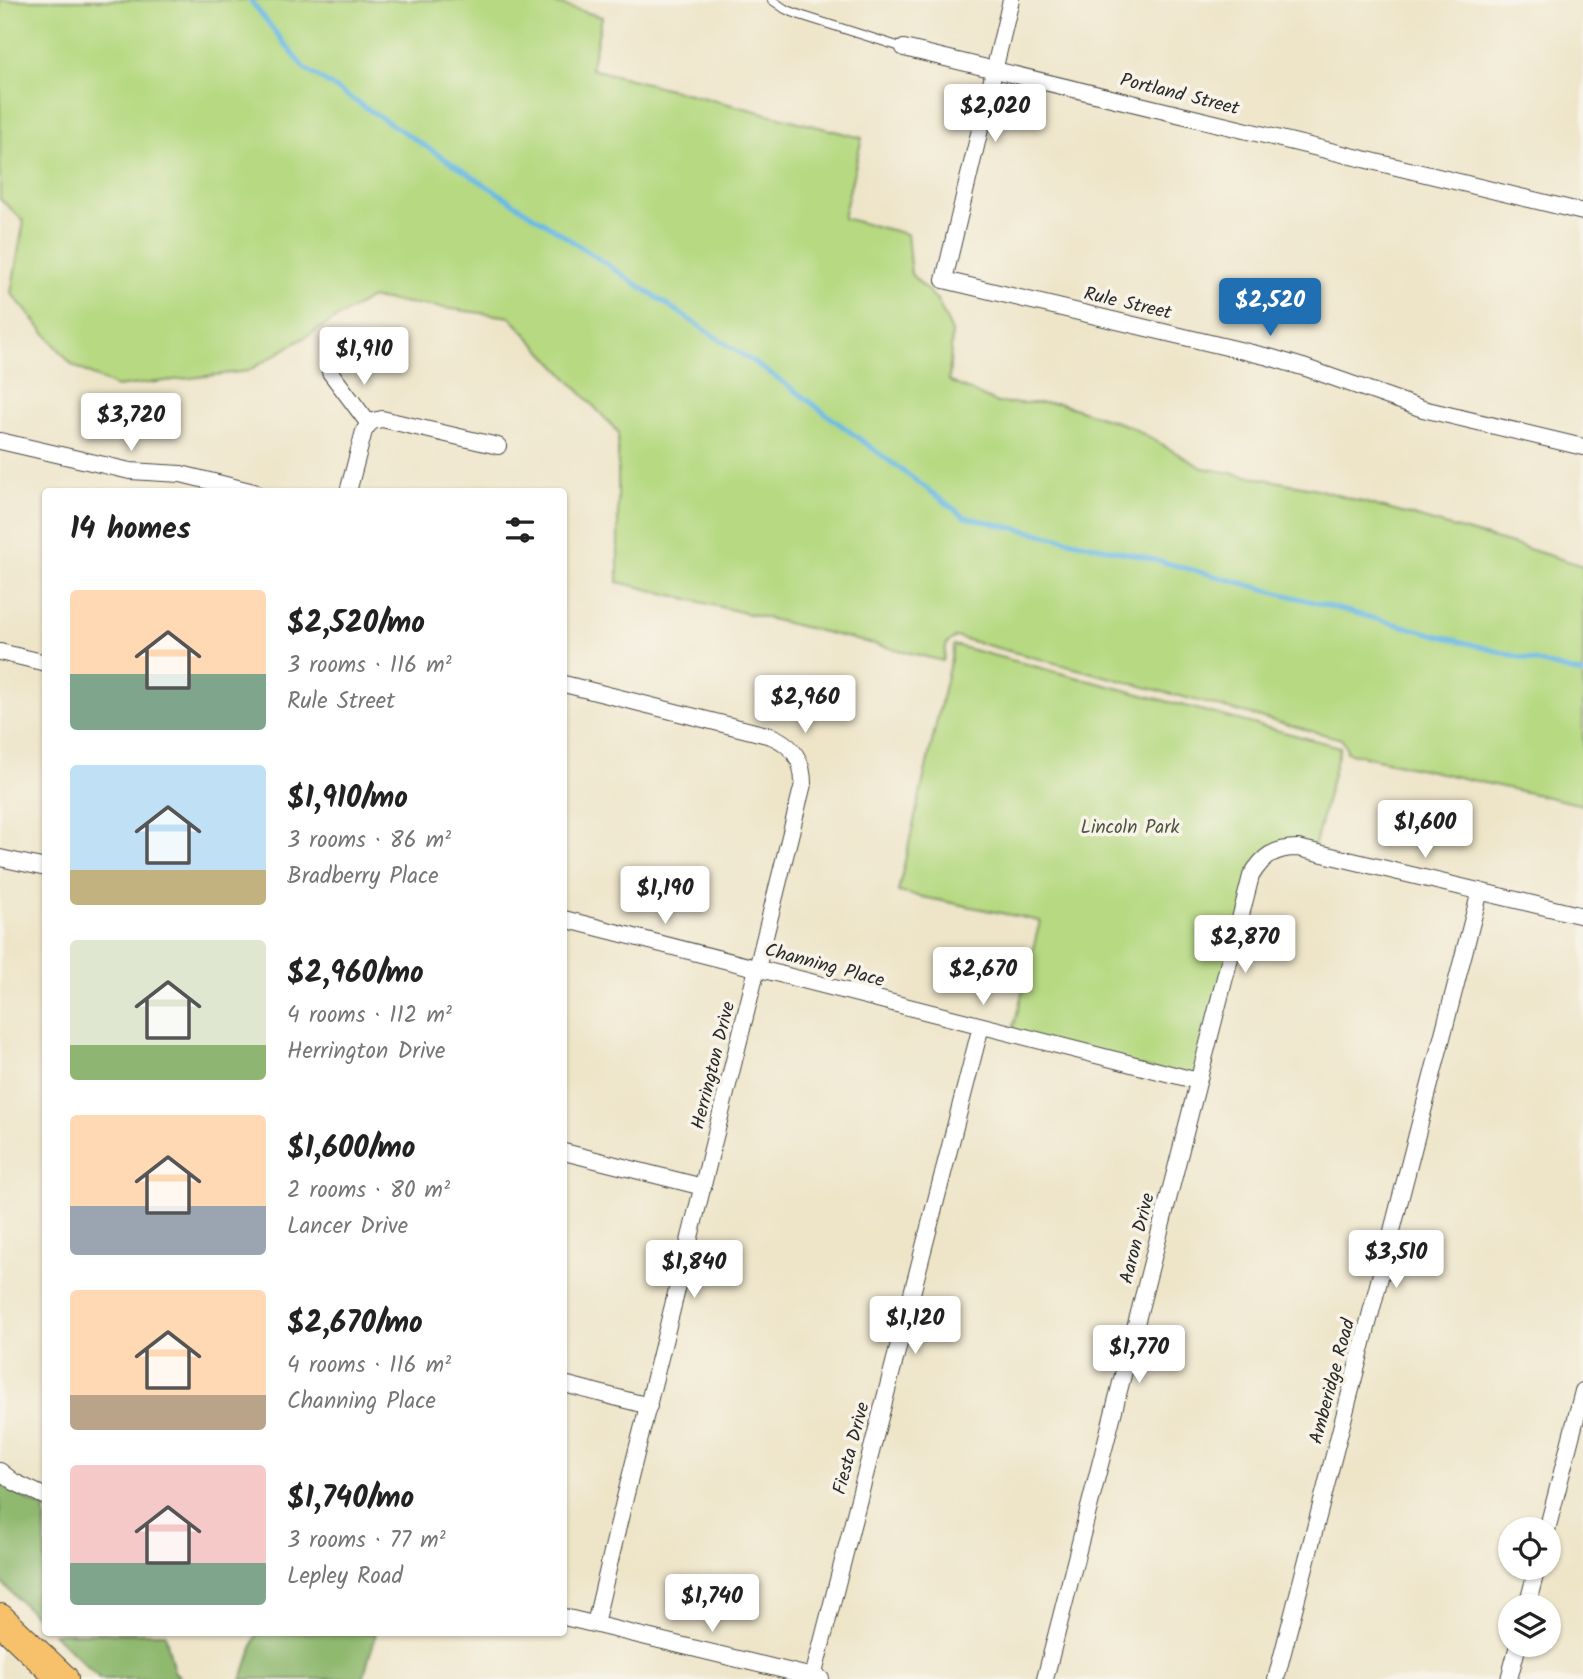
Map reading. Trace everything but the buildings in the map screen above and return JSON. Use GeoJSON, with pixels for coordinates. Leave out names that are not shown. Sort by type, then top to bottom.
{"type":"FeatureCollection","features":[{"type":"Feature","properties":{"kind":"highway"},"geometry":{"type":"LineString","coordinates":[[0,1619],[64,1679]]}},
{"type":"Feature","properties":{"kind":"street"},"geometry":{"type":"LineString","coordinates":[[994,70],[1010,0]]}},
{"type":"Feature","properties":{"kind":"street","name":"Portland Street"},"geometry":{"type":"LineString","coordinates":[[904,48],[1583,212]]}},
{"type":"Feature","properties":{"kind":"street","name":"Rule Street"},"geometry":{"type":"LineString","coordinates":[[994,70],[944,279],[1269,357],[1423,409],[1583,447]]}},
{"type":"Feature","properties":{"kind":"street"},"geometry":{"type":"LineString","coordinates":[[330,372],[369,424]]}},
{"type":"Feature","properties":{"kind":"street"},"geometry":{"type":"LineString","coordinates":[[349,488],[364,430],[373,421],[382,419],[498,446]]}},
{"type":"Feature","properties":{"kind":"street"},"geometry":{"type":"LineString","coordinates":[[0,441],[130,471],[181,474],[238,488]]}},
{"type":"Feature","properties":{"kind":"street"},"geometry":{"type":"LineString","coordinates":[[0,652],[42,662]]}},
{"type":"Feature","properties":{"kind":"street","name":"Herrington Drive"},"geometry":{"type":"LineString","coordinates":[[567,685],[771,736],[790,747],[799,759],[803,773],[803,784],[595,1624]]}},
{"type":"Feature","properties":{"kind":"street","name":"Aaron Drive"},"geometry":{"type":"LineString","coordinates":[[1045,1679],[1251,876],[1259,863],[1270,854],[1286,848],[1480,891]]}},
{"type":"Feature","properties":{"kind":"street"},"geometry":{"type":"LineString","coordinates":[[0,858],[42,868]]}},
{"type":"Feature","properties":{"kind":"street"},"geometry":{"type":"LineString","coordinates":[[1480,891],[1583,916]]}},
{"type":"Feature","properties":{"kind":"street","name":"Amberidge Road"},"geometry":{"type":"LineString","coordinates":[[1276,1679],[1480,891]]}},
{"type":"Feature","properties":{"kind":"street","name":"Channing Place"},"geometry":{"type":"LineString","coordinates":[[567,920],[1198,1081]]}},
{"type":"Feature","properties":{"kind":"street","name":"Fiesta Drive"},"geometry":{"type":"LineString","coordinates":[[817,1678],[981,1026]]}},
{"type":"Feature","properties":{"kind":"street"},"geometry":{"type":"LineString","coordinates":[[567,1153],[703,1186]]}},
{"type":"Feature","properties":{"kind":"street"},"geometry":{"type":"LineString","coordinates":[[567,1385],[649,1406]]}},
{"type":"Feature","properties":{"kind":"street"},"geometry":{"type":"LineString","coordinates":[[1550,1517],[1583,1391]]}},
{"type":"Feature","properties":{"kind":"street"},"geometry":{"type":"LineString","coordinates":[[0,1471],[14,1482],[42,1495]]}},
{"type":"Feature","properties":{"kind":"street"},"geometry":{"type":"LineString","coordinates":[[567,1618],[817,1678]]}},
{"type":"Feature","properties":{"kind":"street"},"geometry":{"type":"LineString","coordinates":[[1509,1679],[1515,1657]]}},
{"type":"Feature","properties":{"kind":"lane","name":"Portland Street"},"geometry":{"type":"LineString","coordinates":[[772,0],[800,15],[904,48]]}},
{"type":"Feature","properties":{"kind":"green space"},"geometry":{"type":"Polygon","coordinates":[[[0,0],[544,0],[602,17],[591,69],[862,138],[843,218],[907,234],[911,274],[937,300],[952,332],[949,381],[997,403],[1058,403],[1129,426],[1203,468],[1313,488],[1583,566],[1583,805],[1346,752],[1342,739],[956,637],[947,643],[943,661],[618,582],[618,432],[510,317],[371,298],[248,371],[116,387],[72,365],[11,293],[24,221],[0,199],[0,0]]]}},
{"type":"Feature","properties":{"kind":"green space","name":"Lincoln Park"},"geometry":{"type":"Polygon","coordinates":[[[954,645],[1340,747],[1313,852],[1298,848],[1259,863],[1198,1081],[1012,1034],[1040,921],[898,892],[954,645]]]}},
{"type":"Feature","properties":{"kind":"green space"},"geometry":{"type":"Polygon","coordinates":[[[0,1484],[42,1507],[42,1623],[0,1581],[0,1484]]]}},
{"type":"Feature","properties":{"kind":"green space"},"geometry":{"type":"Polygon","coordinates":[[[56,1636],[166,1636],[174,1671],[182,1679],[100,1679],[56,1636]]]}},
{"type":"Feature","properties":{"kind":"green space"},"geometry":{"type":"Polygon","coordinates":[[[256,1636],[375,1636],[363,1679],[242,1679],[256,1636]]]}},
{"type":"Feature","properties":{"kind":"waterway"},"geometry":{"type":"LineString","coordinates":[[250,0],[304,68],[554,229],[783,382],[965,517],[1144,557],[1583,674]]}}]}
